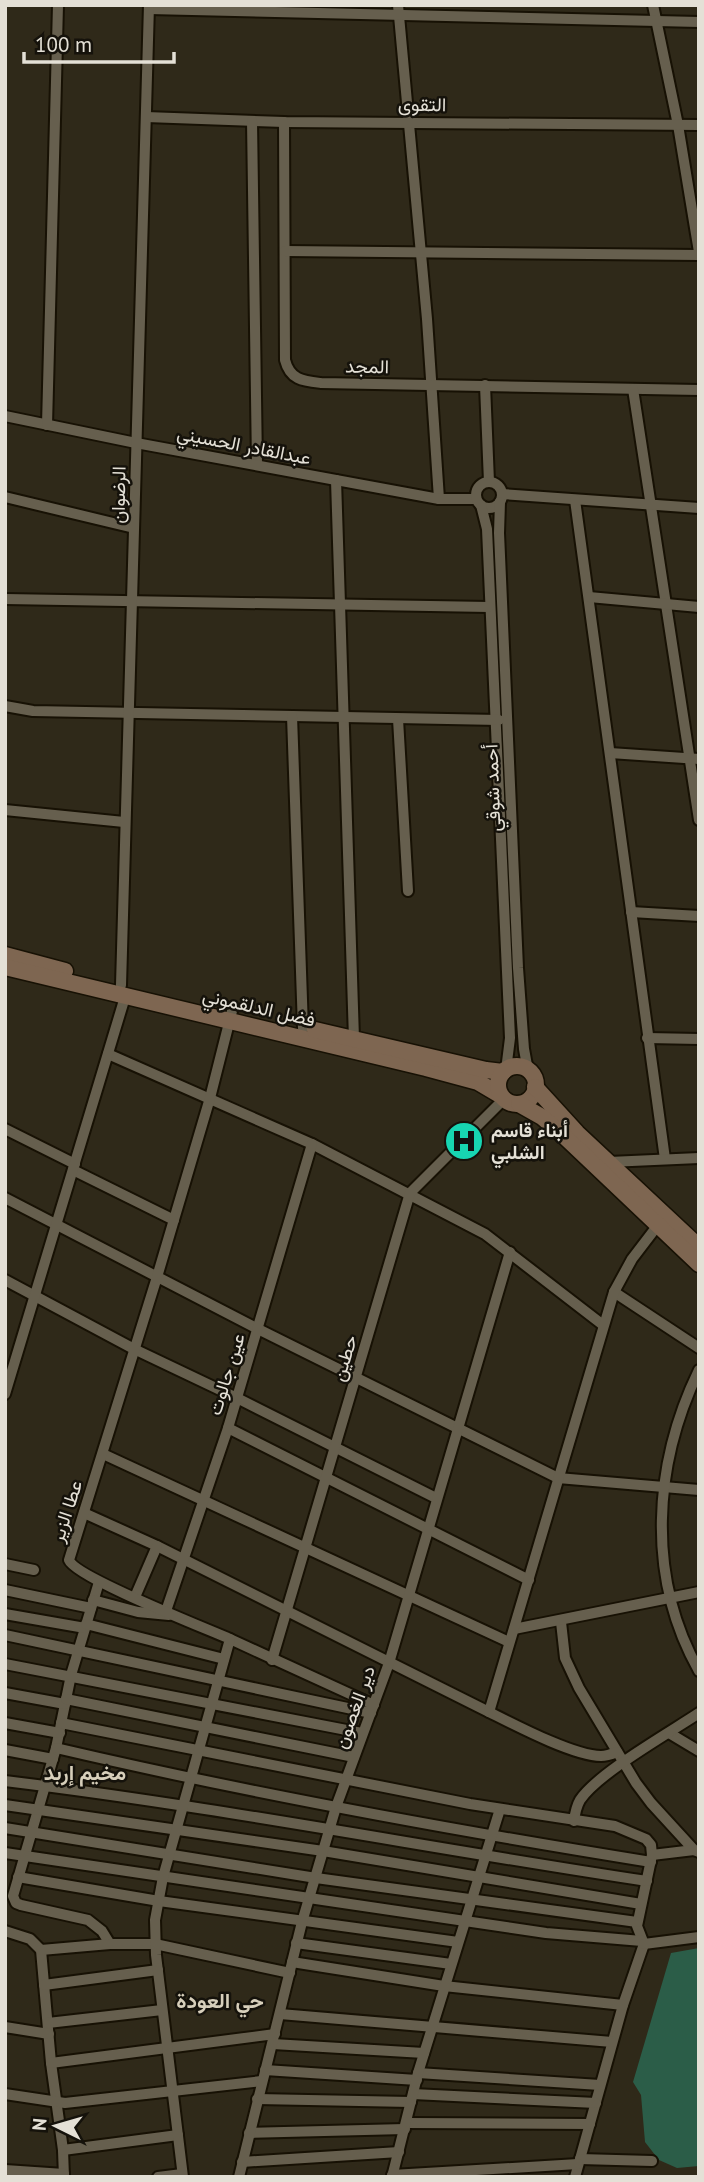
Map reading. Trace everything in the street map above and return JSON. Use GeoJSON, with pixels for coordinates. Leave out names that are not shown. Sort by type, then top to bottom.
{"type":"FeatureCollection","features":[{"type":"Feature","properties":{"kind":"main road","name":"فضل الدلقموني"},"geometry":{"type":"LineString","coordinates":[[5,955],[123,991]]}},
{"type":"Feature","properties":{"kind":"main road","name":"فضل الدلقموني"},"geometry":{"type":"LineString","coordinates":[[5,967],[231,1017],[478,1082],[542,1118],[563,1135],[699,1265]]}},
{"type":"Feature","properties":{"kind":"main road","name":"فضل الدلقموني"},"geometry":{"type":"LineString","coordinates":[[231,1017],[303,1028],[486,1070],[505,1071]]}},
{"type":"Feature","properties":{"kind":"main road"},"geometry":{"type":"LineString","coordinates":[[520,1067],[528,1071],[533,1075],[535,1087],[530,1099],[508,1099],[498,1085],[505,1071],[520,1067]]}},
{"type":"Feature","properties":{"kind":"main road"},"geometry":{"type":"LineString","coordinates":[[535,1087],[578,1133],[699,1247]]}},
{"type":"Feature","properties":{"kind":"street"},"geometry":{"type":"LineString","coordinates":[[47,425],[58,5]]}},
{"type":"Feature","properties":{"kind":"street"},"geometry":{"type":"LineString","coordinates":[[285,251],[699,254],[678,125],[653,5]]}},
{"type":"Feature","properties":{"kind":"street"},"geometry":{"type":"LineString","coordinates":[[149,7],[399,10],[699,22]]}},
{"type":"Feature","properties":{"kind":"street","name":"الرضوان"},"geometry":{"type":"LineString","coordinates":[[5,1394],[108,1054],[123,991],[124,822],[130,712],[149,7]]}},
{"type":"Feature","properties":{"kind":"street"},"geometry":{"type":"LineString","coordinates":[[399,10],[432,384],[439,499]]}},
{"type":"Feature","properties":{"kind":"street","name":"التقوى"},"geometry":{"type":"LineString","coordinates":[[146,117],[284,122],[699,125]]}},
{"type":"Feature","properties":{"kind":"street"},"geometry":{"type":"LineString","coordinates":[[252,121],[257,465]]}},
{"type":"Feature","properties":{"kind":"street","name":"المجد"},"geometry":{"type":"LineString","coordinates":[[284,122],[285,360],[294,377],[321,383],[699,390]]}},
{"type":"Feature","properties":{"kind":"street"},"geometry":{"type":"LineString","coordinates":[[485,385],[489,482]]}},
{"type":"Feature","properties":{"kind":"street"},"geometry":{"type":"LineString","coordinates":[[634,389],[666,604],[694,759],[699,820]]}},
{"type":"Feature","properties":{"kind":"street","name":"عبدالقادر الحسيني"},"geometry":{"type":"LineString","coordinates":[[5,416],[439,499],[478,502]]}},
{"type":"Feature","properties":{"kind":"street"},"geometry":{"type":"LineString","coordinates":[[336,480],[354,1039]]}},
{"type":"Feature","properties":{"kind":"street"},"geometry":{"type":"LineString","coordinates":[[501,498],[497,484],[489,482],[479,487],[478,502],[489,508],[501,498],[699,508]]}},
{"type":"Feature","properties":{"kind":"street"},"geometry":{"type":"LineString","coordinates":[[5,497],[134,528]]}},
{"type":"Feature","properties":{"kind":"street","name":"أحمد شوقي"},"geometry":{"type":"LineString","coordinates":[[501,498],[501,720],[510,1038],[505,1071]]}},
{"type":"Feature","properties":{"kind":"street"},"geometry":{"type":"LineString","coordinates":[[575,500],[665,1159]]}},
{"type":"Feature","properties":{"kind":"street","name":"أحمد شوقي"},"geometry":{"type":"LineString","coordinates":[[478,502],[486,524],[489,607],[501,720],[523,1038],[528,1071]]}},
{"type":"Feature","properties":{"kind":"street"},"geometry":{"type":"LineString","coordinates":[[589,597],[699,607]]}},
{"type":"Feature","properties":{"kind":"street"},"geometry":{"type":"LineString","coordinates":[[5,599],[489,607]]}},
{"type":"Feature","properties":{"kind":"street"},"geometry":{"type":"LineString","coordinates":[[5,706],[33,711],[501,720]]}},
{"type":"Feature","properties":{"kind":"street"},"geometry":{"type":"LineString","coordinates":[[292,716],[303,1028]]}},
{"type":"Feature","properties":{"kind":"street"},"geometry":{"type":"LineString","coordinates":[[398,719],[408,891]]}},
{"type":"Feature","properties":{"kind":"street"},"geometry":{"type":"LineString","coordinates":[[610,753],[694,759]]}},
{"type":"Feature","properties":{"kind":"street"},"geometry":{"type":"LineString","coordinates":[[5,810],[124,822]]}},
{"type":"Feature","properties":{"kind":"street"},"geometry":{"type":"LineString","coordinates":[[631,912],[699,916]]}},
{"type":"Feature","properties":{"kind":"street","name":"عطا الزير"},"geometry":{"type":"LineString","coordinates":[[99,1582],[69,1562],[174,1220],[231,1017]]}},
{"type":"Feature","properties":{"kind":"street"},"geometry":{"type":"LineString","coordinates":[[647,1038],[699,1039]]}},
{"type":"Feature","properties":{"kind":"street"},"geometry":{"type":"LineString","coordinates":[[108,1054],[312,1144],[485,1234],[603,1325]]}},
{"type":"Feature","properties":{"kind":"street","name":"حطين"},"geometry":{"type":"LineString","coordinates":[[272,1660],[410,1193],[508,1099]]}},
{"type":"Feature","properties":{"kind":"street"},"geometry":{"type":"LineString","coordinates":[[5,1129],[174,1220]]}},
{"type":"Feature","properties":{"kind":"street","name":"عين جالوت"},"geometry":{"type":"LineString","coordinates":[[170,1613],[312,1144]]}},
{"type":"Feature","properties":{"kind":"street"},"geometry":{"type":"LineString","coordinates":[[609,1162],[699,1158]]}},
{"type":"Feature","properties":{"kind":"street"},"geometry":{"type":"LineString","coordinates":[[5,1198],[258,1329],[558,1478],[699,1490]]}},
{"type":"Feature","properties":{"kind":"street"},"geometry":{"type":"LineString","coordinates":[[489,1713],[614,1292],[632,1259],[658,1225]]}},
{"type":"Feature","properties":{"kind":"street","name":"دير الغصون"},"geometry":{"type":"LineString","coordinates":[[239,2177],[309,1898],[336,1807],[389,1663],[510,1252]]}},
{"type":"Feature","properties":{"kind":"street"},"geometry":{"type":"LineString","coordinates":[[5,1280],[134,1349],[436,1498]]}},
{"type":"Feature","properties":{"kind":"street"},"geometry":{"type":"LineString","coordinates":[[614,1292],[699,1348]]}},
{"type":"Feature","properties":{"kind":"street"},"geometry":{"type":"LineString","coordinates":[[699,1370],[670,1453],[664,1488],[662,1554],[678,1625],[699,1671]]}},
{"type":"Feature","properties":{"kind":"street"},"geometry":{"type":"LineString","coordinates":[[228,1428],[528,1580]]}},
{"type":"Feature","properties":{"kind":"street"},"geometry":{"type":"LineString","coordinates":[[103,1454],[509,1643]]}},
{"type":"Feature","properties":{"kind":"street"},"geometry":{"type":"LineString","coordinates":[[84,1513],[157,1546],[489,1713],[590,1754],[602,1756],[617,1752]]}},
{"type":"Feature","properties":{"kind":"street"},"geometry":{"type":"LineString","coordinates":[[135,1597],[157,1546]]}},
{"type":"Feature","properties":{"kind":"street"},"geometry":{"type":"LineString","coordinates":[[5,1564],[34,1570]]}},
{"type":"Feature","properties":{"kind":"street"},"geometry":{"type":"LineString","coordinates":[[110,1944],[103,1931],[88,1920],[16,1903],[13,1896],[54,1753],[71,1675],[99,1582],[230,1640],[372,1709]]}},
{"type":"Feature","properties":{"kind":"street"},"geometry":{"type":"LineString","coordinates":[[5,1590],[138,1612],[170,1613]]}},
{"type":"Feature","properties":{"kind":"street"},"geometry":{"type":"LineString","coordinates":[[514,1629],[561,1622],[699,1592]]}},
{"type":"Feature","properties":{"kind":"street"},"geometry":{"type":"LineString","coordinates":[[5,1614],[85,1626],[224,1659]]}},
{"type":"Feature","properties":{"kind":"street"},"geometry":{"type":"LineString","coordinates":[[561,1622],[563,1649],[568,1665],[617,1752],[651,1803],[696,1851]]}},
{"type":"Feature","properties":{"kind":"street"},"geometry":{"type":"LineString","coordinates":[[5,1635],[372,1709]]}},
{"type":"Feature","properties":{"kind":"street"},"geometry":{"type":"LineString","coordinates":[[158,2177],[183,2175],[162,2010],[155,1920],[163,1877],[230,1640]]}},
{"type":"Feature","properties":{"kind":"street"},"geometry":{"type":"LineString","coordinates":[[5,1664],[362,1733]]}},
{"type":"Feature","properties":{"kind":"street"},"geometry":{"type":"LineString","coordinates":[[5,1693],[65,1701],[354,1757]]}},
{"type":"Feature","properties":{"kind":"street"},"geometry":{"type":"LineString","coordinates":[[574,1821],[576,1806],[582,1798],[624,1763],[699,1713]]}},
{"type":"Feature","properties":{"kind":"street"},"geometry":{"type":"LineString","coordinates":[[5,1723],[60,1728],[198,1751],[500,1810],[615,1826],[646,1839],[651,1845],[652,1859],[637,1922],[637,1930],[643,1943],[612,2042],[575,2177]]}},
{"type":"Feature","properties":{"kind":"street"},"geometry":{"type":"LineString","coordinates":[[669,1733],[699,1751]]}},
{"type":"Feature","properties":{"kind":"street"},"geometry":{"type":"LineString","coordinates":[[5,1750],[54,1753],[491,1835],[652,1859],[696,1851]]}},
{"type":"Feature","properties":{"kind":"street"},"geometry":{"type":"LineString","coordinates":[[5,1781],[184,1805],[484,1857],[647,1881]]}},
{"type":"Feature","properties":{"kind":"street"},"geometry":{"type":"LineString","coordinates":[[5,1805],[323,1851],[641,1904]]}},
{"type":"Feature","properties":{"kind":"street"},"geometry":{"type":"LineString","coordinates":[[500,1810],[424,2053],[392,2176],[579,2162],[652,2161]]}},
{"type":"Feature","properties":{"kind":"street"},"geometry":{"type":"LineString","coordinates":[[5,1828],[316,1878],[637,1922]]}},
{"type":"Feature","properties":{"kind":"street"},"geometry":{"type":"LineString","coordinates":[[5,1853],[546,1933],[643,1943],[699,1937]]}},
{"type":"Feature","properties":{"kind":"street"},"geometry":{"type":"LineString","coordinates":[[18,1877],[159,1901],[458,1942]]}},
{"type":"Feature","properties":{"kind":"street"},"geometry":{"type":"LineString","coordinates":[[5,1931],[30,1939],[41,1950],[64,2175],[5,2170]]}},
{"type":"Feature","properties":{"kind":"street"},"geometry":{"type":"LineString","coordinates":[[296,1943],[451,1964]]}},
{"type":"Feature","properties":{"kind":"street"},"geometry":{"type":"LineString","coordinates":[[41,1950],[110,1944],[155,1944],[291,1968],[623,2005]]}},
{"type":"Feature","properties":{"kind":"street"},"geometry":{"type":"LineString","coordinates":[[44,1985],[158,1970]]}},
{"type":"Feature","properties":{"kind":"street"},"geometry":{"type":"LineString","coordinates":[[5,2027],[48,2029],[162,2010]]}},
{"type":"Feature","properties":{"kind":"street"},"geometry":{"type":"LineString","coordinates":[[280,2014],[612,2042]]}},
{"type":"Feature","properties":{"kind":"street"},"geometry":{"type":"LineString","coordinates":[[51,2063],[274,2039],[424,2053]]}},
{"type":"Feature","properties":{"kind":"street"},"geometry":{"type":"LineString","coordinates":[[5,2094],[58,2103],[174,2091],[264,2075],[600,2084]]}},
{"type":"Feature","properties":{"kind":"street"},"geometry":{"type":"LineString","coordinates":[[257,2099],[412,2098],[596,2104]]}},
{"type":"Feature","properties":{"kind":"street"},"geometry":{"type":"LineString","coordinates":[[249,2133],[405,2126],[590,2124]]}},
{"type":"Feature","properties":{"kind":"street"},"geometry":{"type":"LineString","coordinates":[[63,2150],[178,2135]]}},
{"type":"Feature","properties":{"kind":"street"},"geometry":{"type":"LineString","coordinates":[[242,2162],[399,2152]]}},
{"type":"Feature","properties":{"kind":"green space"},"geometry":{"type":"Polygon","coordinates":[[[699,1948],[699,2166],[677,2168],[659,2160],[645,2142],[641,2095],[633,2082],[671,1953],[699,1948]]]}},
{"type":"Feature","properties":{"kind":"place","name":"أبناء قاسم الشلبي"},"geometry":{"type":"Point","coordinates":[464,1141]}},
{"type":"Feature","properties":{"kind":"district","name":"مخيم إربد"},"geometry":{"type":"Point","coordinates":[85,1773]}},
{"type":"Feature","properties":{"kind":"district","name":"حي العودة"},"geometry":{"type":"Point","coordinates":[220,2001]}}]}
